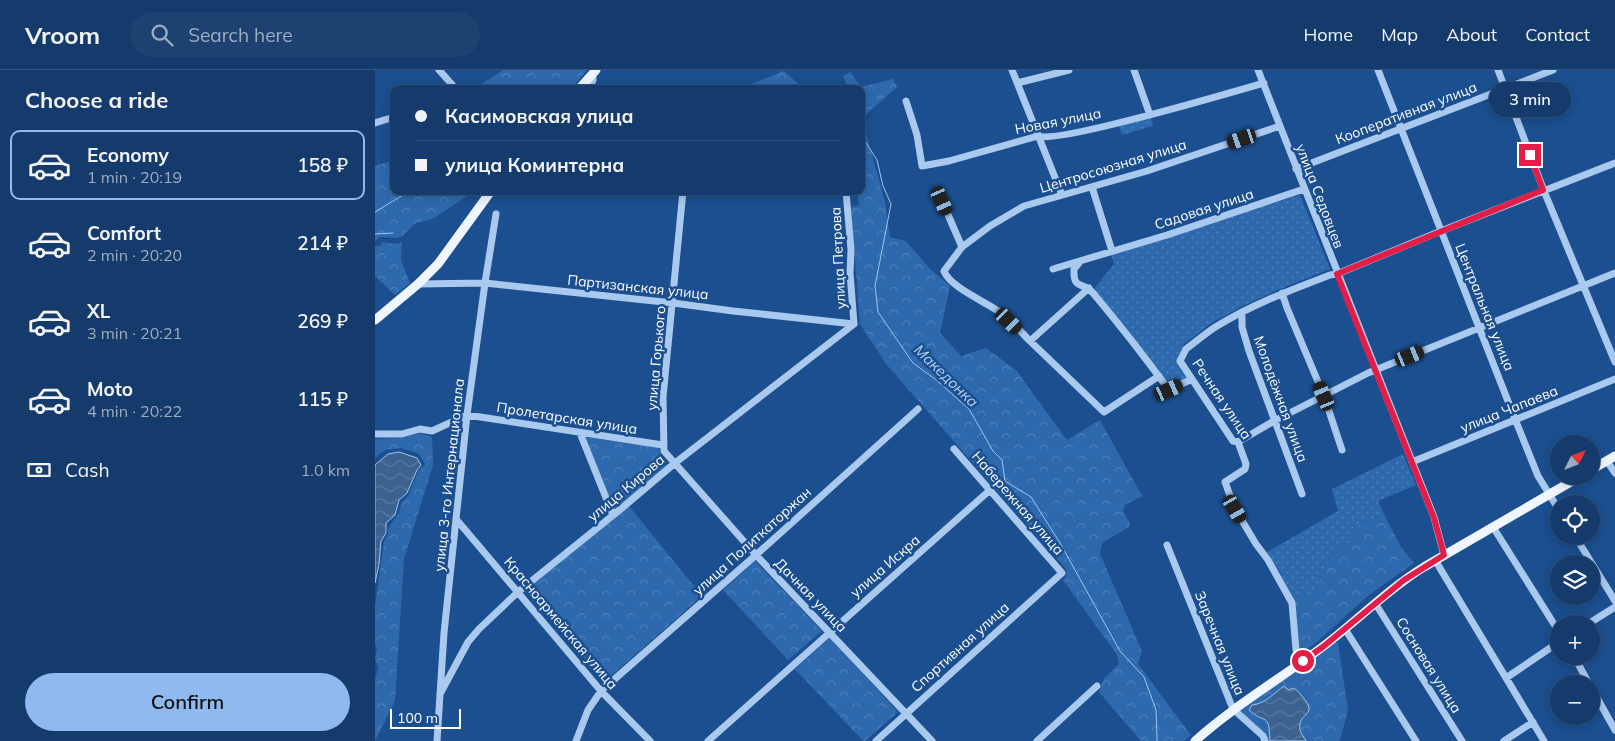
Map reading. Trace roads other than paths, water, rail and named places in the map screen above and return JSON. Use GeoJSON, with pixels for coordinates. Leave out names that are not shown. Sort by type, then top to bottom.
{"type":"FeatureCollection","features":[{"type":"Feature","properties":{"kind":"main road"},"geometry":{"type":"LineString","coordinates":[[583,85],[595,71]]}},
{"type":"Feature","properties":{"kind":"main road"},"geometry":{"type":"LineString","coordinates":[[375,320],[418,284],[438,264],[488,195]]}},
{"type":"Feature","properties":{"kind":"main road"},"geometry":{"type":"LineString","coordinates":[[1600,465],[1611,458]]}},
{"type":"Feature","properties":{"kind":"main road"},"geometry":{"type":"LineString","coordinates":[[1195,741],[1233,709],[1303,661],[1345,629],[1404,580],[1435,560],[1566,485]]}},
{"type":"Feature","properties":{"kind":"street"},"geometry":{"type":"LineString","coordinates":[[439,70],[452,85]]}},
{"type":"Feature","properties":{"kind":"street"},"geometry":{"type":"LineString","coordinates":[[1011,70],[1062,195]]}},
{"type":"Feature","properties":{"kind":"street"},"geometry":{"type":"LineString","coordinates":[[1017,83],[1069,70]]}},
{"type":"Feature","properties":{"kind":"street"},"geometry":{"type":"LineString","coordinates":[[1134,70],[1150,115]]}},
{"type":"Feature","properties":{"kind":"street","name":"улица Седовцев"},"geometry":{"type":"LineString","coordinates":[[1258,70],[1434,518],[1444,555]]}},
{"type":"Feature","properties":{"kind":"street","name":"Центральная улица"},"geometry":{"type":"LineString","coordinates":[[1378,70],[1515,419],[1539,476],[1550,495]]}},
{"type":"Feature","properties":{"kind":"street"},"geometry":{"type":"LineString","coordinates":[[1498,70],[1543,190],[1615,362]]}},
{"type":"Feature","properties":{"kind":"street","name":"Кооперативная улица"},"geometry":{"type":"LineString","coordinates":[[1296,169],[1553,70]]}},
{"type":"Feature","properties":{"kind":"street"},"geometry":{"type":"LineString","coordinates":[[591,85],[595,71]]}},
{"type":"Feature","properties":{"kind":"street","name":"Новая улица"},"geometry":{"type":"LineString","coordinates":[[906,101],[917,135],[922,166],[949,161],[1038,136],[1043,138],[1067,134],[1150,115],[1264,84]]}},
{"type":"Feature","properties":{"kind":"street"},"geometry":{"type":"LineString","coordinates":[[375,123],[390,118]]}},
{"type":"Feature","properties":{"kind":"street","name":"Центросоюзная улица"},"geometry":{"type":"LineString","coordinates":[[1030,341],[999,311],[972,296],[946,277],[944,271],[962,247],[990,226],[1024,206],[1147,171],[1280,126]]}},
{"type":"Feature","properties":{"kind":"street"},"geometry":{"type":"LineString","coordinates":[[1242,312],[1283,293],[1337,274],[1543,190],[1615,163]]}},
{"type":"Feature","properties":{"kind":"street"},"geometry":{"type":"LineString","coordinates":[[1092,187],[1112,251]]}},
{"type":"Feature","properties":{"kind":"street","name":"Садовая улица"},"geometry":{"type":"LineString","coordinates":[[1053,269],[1167,235],[1304,189]]}},
{"type":"Feature","properties":{"kind":"street","name":"улица Горького"},"geometry":{"type":"LineString","coordinates":[[663,445],[663,397],[683,195]]}},
{"type":"Feature","properties":{"kind":"street","name":"улица Петрова"},"geometry":{"type":"LineString","coordinates":[[846,195],[854,324]]}},
{"type":"Feature","properties":{"kind":"street"},"geometry":{"type":"LineString","coordinates":[[942,201],[962,247]]}},
{"type":"Feature","properties":{"kind":"street","name":"улица 3-го Интернационала"},"geometry":{"type":"LineString","coordinates":[[437,741],[444,633],[467,415],[496,214]]}},
{"type":"Feature","properties":{"kind":"street"},"geometry":{"type":"LineString","coordinates":[[1081,261],[1074,269],[1073,278],[1079,286],[1089,288],[1129,336],[1169,390],[1193,379]]}},
{"type":"Feature","properties":{"kind":"street"},"geometry":{"type":"LineString","coordinates":[[1238,442],[1274,421],[1375,370],[1615,273]]}},
{"type":"Feature","properties":{"kind":"street","name":"Партизанская улица"},"geometry":{"type":"LineString","coordinates":[[418,284],[485,283],[854,324]]}},
{"type":"Feature","properties":{"kind":"street"},"geometry":{"type":"LineString","coordinates":[[1089,288],[1030,341],[1104,412],[1159,376]]}},
{"type":"Feature","properties":{"kind":"street"},"geometry":{"type":"LineString","coordinates":[[1283,293],[1287,308],[1324,396],[1342,450]]}},
{"type":"Feature","properties":{"kind":"street","name":"Речная улица"},"geometry":{"type":"LineString","coordinates":[[1242,312],[1216,327],[1187,348],[1181,361],[1233,441],[1238,442],[1246,464],[1245,469],[1225,482],[1235,509],[1292,602],[1296,650],[1303,661]]}},
{"type":"Feature","properties":{"kind":"street","name":"Молодёжная улица"},"geometry":{"type":"LineString","coordinates":[[1242,312],[1242,327],[1249,351],[1301,494]]}},
{"type":"Feature","properties":{"kind":"street","name":"улица Кирова"},"geometry":{"type":"LineString","coordinates":[[440,694],[468,642],[518,592],[675,463],[854,324]]}},
{"type":"Feature","properties":{"kind":"street","name":"улица Чапаева"},"geometry":{"type":"LineString","coordinates":[[1412,462],[1615,379]]}},
{"type":"Feature","properties":{"kind":"street","name":"улица Политкаторжан"},"geometry":{"type":"LineString","coordinates":[[576,741],[588,710],[601,691],[756,556],[918,409]]}},
{"type":"Feature","properties":{"kind":"street"},"geometry":{"type":"LineString","coordinates":[[375,434],[402,434],[420,429],[432,432],[467,415]]}},
{"type":"Feature","properties":{"kind":"street","name":"Пролетарская улица"},"geometry":{"type":"LineString","coordinates":[[467,415],[663,445]]}},
{"type":"Feature","properties":{"kind":"street"},"geometry":{"type":"LineString","coordinates":[[580,432],[613,515]]}},
{"type":"Feature","properties":{"kind":"street"},"geometry":{"type":"LineString","coordinates":[[663,445],[664,451],[675,463]]}},
{"type":"Feature","properties":{"kind":"street","name":"Набережная улица"},"geometry":{"type":"LineString","coordinates":[[954,449],[1062,573]]}},
{"type":"Feature","properties":{"kind":"street"},"geometry":{"type":"LineString","coordinates":[[1611,458],[1615,473]]}},
{"type":"Feature","properties":{"kind":"street","name":"Дачная улица"},"geometry":{"type":"LineString","coordinates":[[675,463],[756,556],[932,741]]}},
{"type":"Feature","properties":{"kind":"street","name":"улица Искра"},"geometry":{"type":"LineString","coordinates":[[707,741],[989,490]]}},
{"type":"Feature","properties":{"kind":"street","name":"Красноармейская улица"},"geometry":{"type":"LineString","coordinates":[[456,519],[601,691],[650,741]]}},
{"type":"Feature","properties":{"kind":"street"},"geometry":{"type":"LineString","coordinates":[[1493,527],[1550,618]]}},
{"type":"Feature","properties":{"kind":"street","name":"Заречная улица"},"geometry":{"type":"LineString","coordinates":[[1167,545],[1233,709],[1263,736],[1265,741]]}},
{"type":"Feature","properties":{"kind":"street"},"geometry":{"type":"LineString","coordinates":[[1581,545],[1615,601]]}},
{"type":"Feature","properties":{"kind":"street"},"geometry":{"type":"LineString","coordinates":[[1435,560],[1544,741]]}},
{"type":"Feature","properties":{"kind":"street","name":"Спортивная улица"},"geometry":{"type":"LineString","coordinates":[[875,741],[1062,573]]}},
{"type":"Feature","properties":{"kind":"street","name":"Сосновая улица"},"geometry":{"type":"LineString","coordinates":[[1375,603],[1462,741]]}},
{"type":"Feature","properties":{"kind":"street"},"geometry":{"type":"LineString","coordinates":[[1600,617],[1615,608]]}},
{"type":"Feature","properties":{"kind":"street"},"geometry":{"type":"LineString","coordinates":[[1345,629],[1416,741]]}},
{"type":"Feature","properties":{"kind":"street"},"geometry":{"type":"LineString","coordinates":[[1506,678],[1550,648]]}},
{"type":"Feature","properties":{"kind":"street"},"geometry":{"type":"LineString","coordinates":[[1037,741],[1097,686]]}},
{"type":"Feature","properties":{"kind":"street"},"geometry":{"type":"LineString","coordinates":[[1600,704],[1615,730]]}},
{"type":"Feature","properties":{"kind":"street"},"geometry":{"type":"LineString","coordinates":[[1504,741],[1533,722]]}},
{"type":"Feature","properties":{"kind":"water"},"geometry":{"type":"Polygon","coordinates":[[[399,452],[417,458],[421,465],[407,493],[399,500],[395,515],[386,523],[386,533],[381,541],[375,583],[375,465],[388,454],[399,452]]]}},
{"type":"Feature","properties":{"kind":"water"},"geometry":{"type":"Polygon","coordinates":[[[1284,686],[1289,690],[1293,688],[1297,691],[1309,707],[1309,711],[1300,724],[1300,731],[1306,741],[1270,741],[1267,722],[1249,710],[1252,705],[1265,700],[1284,686]]]}},
{"type":"Feature","properties":{"kind":"waterway","name":"Македонка"},"geometry":{"type":"LineString","coordinates":[[865,141],[877,160],[883,186],[891,204],[875,286],[878,312],[913,363],[935,379],[969,409],[993,451],[1002,460],[1005,481],[1031,497],[1060,543],[1120,651],[1144,677],[1156,710],[1157,741]]}},
{"type":"Feature","properties":{"kind":"waterway","name":"Македонка"},"geometry":{"type":"LineString","coordinates":[[375,212],[403,195]]}},
{"type":"Feature","properties":{"kind":"waterway"},"geometry":{"type":"LineString","coordinates":[[375,234],[393,233]]}}]}
